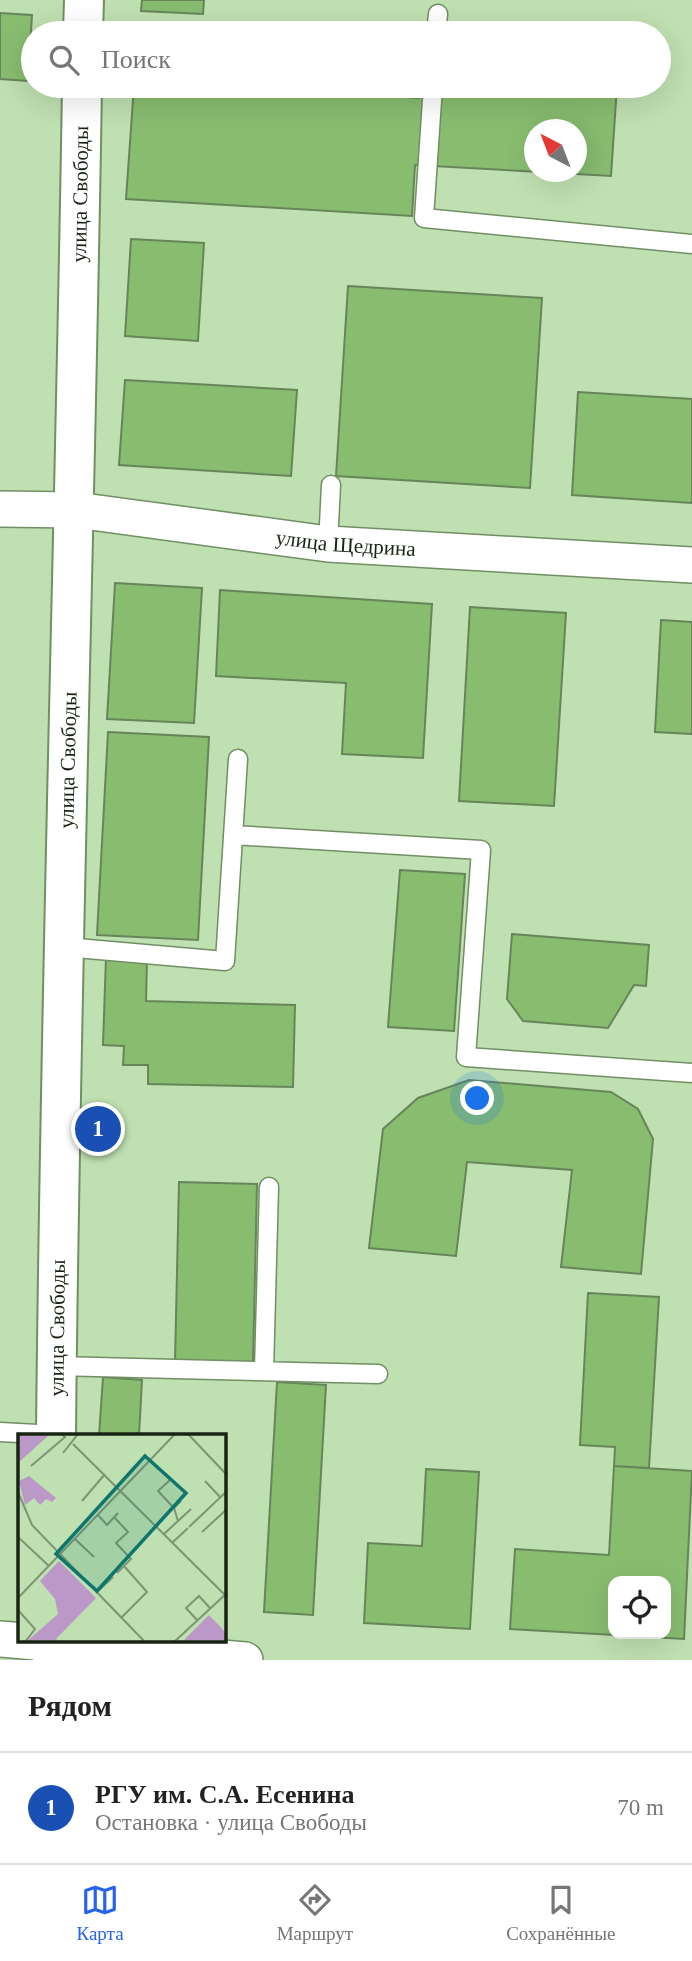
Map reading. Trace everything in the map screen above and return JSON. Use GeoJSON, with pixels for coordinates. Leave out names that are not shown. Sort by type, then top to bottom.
{"type":"FeatureCollection","features":[{"type":"Feature","properties":{"kind":"street"},"geometry":{"type":"LineString","coordinates":[[83,21],[84,0]]}},
{"type":"Feature","properties":{"kind":"street","name":"улица Свободы"},"geometry":{"type":"LineString","coordinates":[[55,1434],[55,1264],[76,510],[82,98]]}},
{"type":"Feature","properties":{"kind":"street","name":"улица Щедрина"},"geometry":{"type":"LineString","coordinates":[[0,509],[76,510],[328,544],[692,565]]}},
{"type":"Feature","properties":{"kind":"street"},"geometry":{"type":"LineString","coordinates":[[0,1639],[18,1642]]}},
{"type":"Feature","properties":{"kind":"street"},"geometry":{"type":"LineString","coordinates":[[24,1643],[53,1648],[245,1660]]}},
{"type":"Feature","properties":{"kind":"lane"},"geometry":{"type":"LineString","coordinates":[[437,21],[438,14]]}},
{"type":"Feature","properties":{"kind":"lane"},"geometry":{"type":"LineString","coordinates":[[432,98],[424,218],[692,244]]}},
{"type":"Feature","properties":{"kind":"lane"},"geometry":{"type":"LineString","coordinates":[[328,544],[331,485]]}},
{"type":"Feature","properties":{"kind":"lane"},"geometry":{"type":"LineString","coordinates":[[65,947],[225,961],[237,759]]}},
{"type":"Feature","properties":{"kind":"lane"},"geometry":{"type":"LineString","coordinates":[[233,835],[481,850],[466,1057],[692,1073]]}},
{"type":"Feature","properties":{"kind":"lane"},"geometry":{"type":"LineString","coordinates":[[264,1371],[269,1187]]}},
{"type":"Feature","properties":{"kind":"lane"},"geometry":{"type":"LineString","coordinates":[[56,1366],[378,1374]]}},
{"type":"Feature","properties":{"kind":"lane"},"geometry":{"type":"LineString","coordinates":[[0,1432],[37,1434]]}},
{"type":"Feature","properties":{"kind":"building"},"geometry":{"type":"Polygon","coordinates":[[[142,0],[204,0],[203,14],[141,11],[142,0]]]}},
{"type":"Feature","properties":{"kind":"building"},"geometry":{"type":"Polygon","coordinates":[[[0,13],[32,15],[32,21],[21,21],[21,80],[0,79],[0,13]]]}},
{"type":"Feature","properties":{"kind":"building"},"geometry":{"type":"Polygon","coordinates":[[[133,98],[616,98],[611,176],[587,175],[587,119],[524,119],[524,171],[415,165],[412,216],[126,199],[133,98]]]}},
{"type":"Feature","properties":{"kind":"building"},"geometry":{"type":"Polygon","coordinates":[[[131,239],[204,243],[198,341],[125,336],[131,239]]]}},
{"type":"Feature","properties":{"kind":"building"},"geometry":{"type":"Polygon","coordinates":[[[348,286],[542,298],[530,488],[336,476],[348,286]]]}},
{"type":"Feature","properties":{"kind":"building"},"geometry":{"type":"Polygon","coordinates":[[[125,380],[297,390],[291,476],[119,465],[125,380]]]}},
{"type":"Feature","properties":{"kind":"building"},"geometry":{"type":"Polygon","coordinates":[[[578,392],[692,399],[692,503],[572,495],[578,392]]]}},
{"type":"Feature","properties":{"kind":"building"},"geometry":{"type":"Polygon","coordinates":[[[115,583],[202,588],[194,723],[107,719],[115,583]]]}},
{"type":"Feature","properties":{"kind":"building"},"geometry":{"type":"Polygon","coordinates":[[[220,590],[432,604],[423,758],[342,754],[346,683],[216,676],[220,590]]]}},
{"type":"Feature","properties":{"kind":"building"},"geometry":{"type":"Polygon","coordinates":[[[470,607],[566,613],[554,806],[459,801],[470,607]]]}},
{"type":"Feature","properties":{"kind":"building"},"geometry":{"type":"Polygon","coordinates":[[[661,620],[692,622],[692,734],[655,732],[661,620]]]}},
{"type":"Feature","properties":{"kind":"building"},"geometry":{"type":"Polygon","coordinates":[[[108,732],[209,737],[198,940],[97,935],[108,732]]]}},
{"type":"Feature","properties":{"kind":"building"},"geometry":{"type":"Polygon","coordinates":[[[400,870],[465,874],[454,1031],[388,1027],[400,870]]]}},
{"type":"Feature","properties":{"kind":"building"},"geometry":{"type":"Polygon","coordinates":[[[512,934],[649,945],[646,986],[634,985],[608,1028],[523,1021],[507,999],[512,934]]]}},
{"type":"Feature","properties":{"kind":"building"},"geometry":{"type":"Polygon","coordinates":[[[106,957],[147,958],[146,1001],[295,1005],[293,1087],[148,1084],[148,1065],[123,1065],[124,1046],[103,1045],[106,957]]]}},
{"type":"Feature","properties":{"kind":"building"},"geometry":{"type":"Polygon","coordinates":[[[469,1080],[611,1092],[638,1109],[653,1139],[641,1274],[561,1267],[572,1170],[467,1162],[456,1256],[369,1248],[383,1129],[418,1098],[469,1080]]]}},
{"type":"Feature","properties":{"kind":"building"},"geometry":{"type":"Polygon","coordinates":[[[179,1182],[257,1184],[253,1364],[175,1362],[179,1182]]]}},
{"type":"Feature","properties":{"kind":"building"},"geometry":{"type":"Polygon","coordinates":[[[588,1293],[659,1297],[649,1468],[614,1466],[615,1447],[580,1445],[588,1293]]]}},
{"type":"Feature","properties":{"kind":"building"},"geometry":{"type":"Polygon","coordinates":[[[103,1377],[142,1380],[139,1434],[99,1434],[103,1377]]]}},
{"type":"Feature","properties":{"kind":"building"},"geometry":{"type":"Polygon","coordinates":[[[277,1382],[326,1385],[313,1615],[264,1612],[277,1382]]]}},
{"type":"Feature","properties":{"kind":"building"},"geometry":{"type":"Polygon","coordinates":[[[614,1466],[692,1471],[684,1639],[671,1638],[671,1576],[608,1576],[608,1635],[510,1629],[515,1549],[609,1555],[614,1466]]]}},
{"type":"Feature","properties":{"kind":"building"},"geometry":{"type":"Polygon","coordinates":[[[426,1469],[479,1472],[470,1629],[364,1623],[368,1543],[422,1546],[426,1469]]]}},
{"type":"Feature","properties":{"kind":"place","name":"РГУ им. С.А. Есенина"},"geometry":{"type":"Point","coordinates":[98,1129]}}]}
